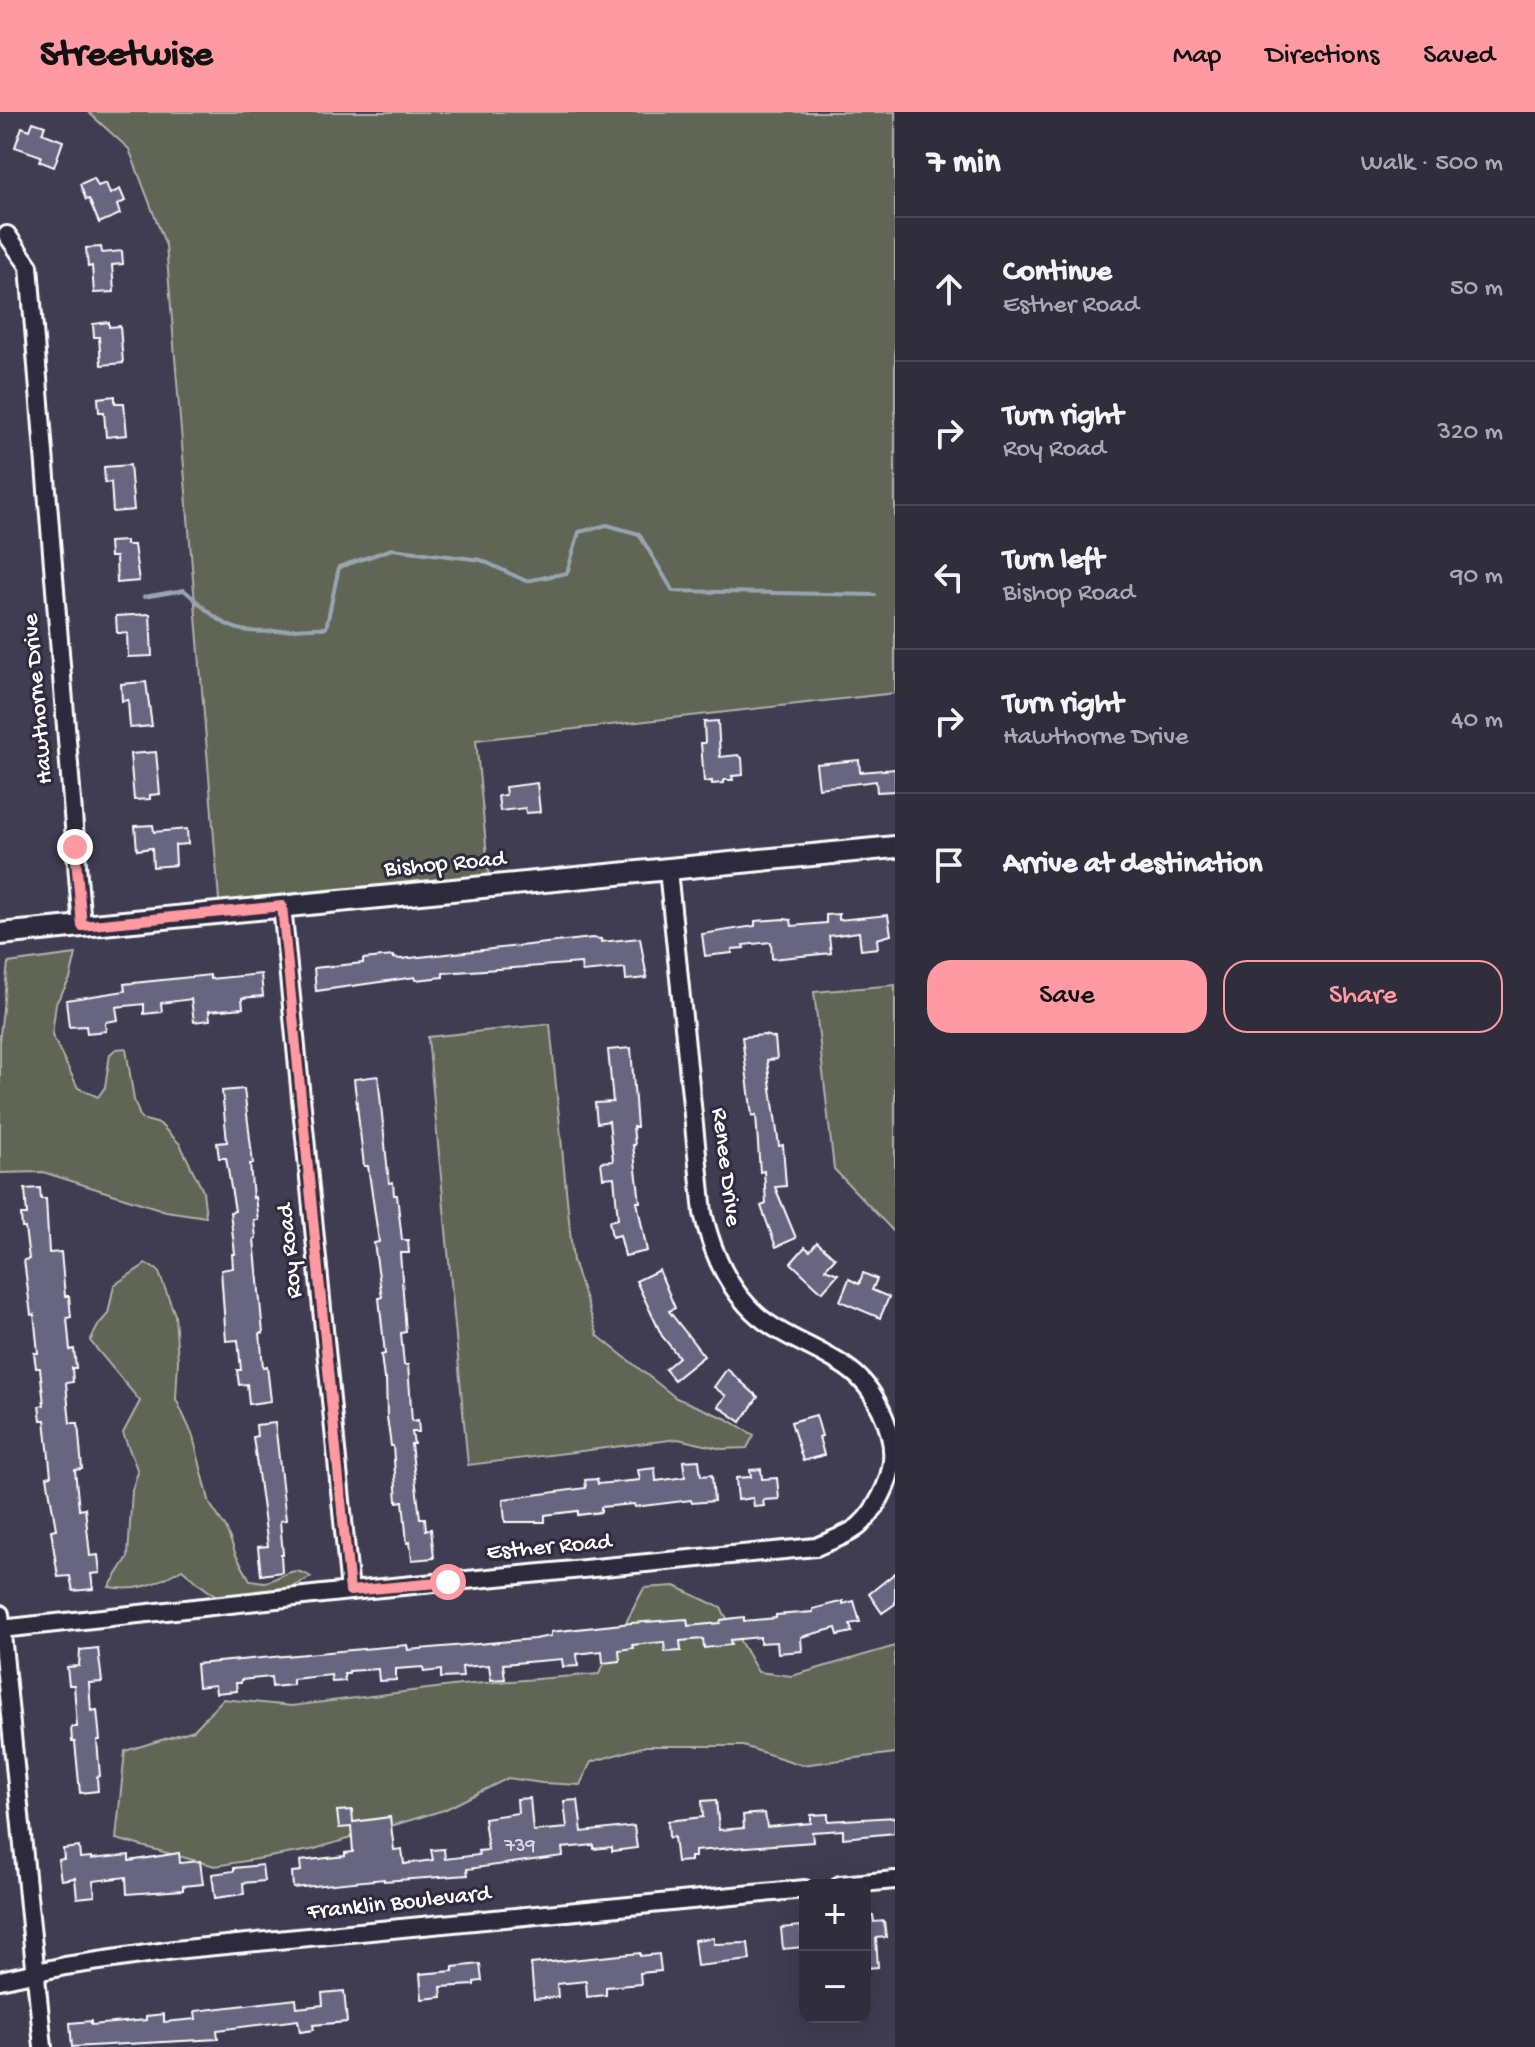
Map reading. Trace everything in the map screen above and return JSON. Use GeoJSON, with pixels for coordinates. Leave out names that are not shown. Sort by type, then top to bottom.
{"type":"FeatureCollection","features":[{"type":"Feature","properties":{"kind":"street","name":"Hawthorne Drive"},"geometry":{"type":"LineString","coordinates":[[7,235],[29,266],[82,926]]}},
{"type":"Feature","properties":{"kind":"street","name":"Bishop Road"},"geometry":{"type":"LineString","coordinates":[[0,934],[895,847]]}},
{"type":"Feature","properties":{"kind":"street","name":"Renee Drive"},"geometry":{"type":"LineString","coordinates":[[668,870],[703,1213],[712,1248],[747,1306],[777,1330],[851,1370],[874,1397],[890,1435],[892,1461],[879,1501],[858,1526]]}},
{"type":"Feature","properties":{"kind":"street","name":"Roy Road"},"geometry":{"type":"LineString","coordinates":[[282,906],[350,1591]]}},
{"type":"Feature","properties":{"kind":"street","name":"Esther Road"},"geometry":{"type":"LineString","coordinates":[[1,1621],[816,1547],[858,1526]]}},
{"type":"Feature","properties":{"kind":"street"},"geometry":{"type":"LineString","coordinates":[[1,1621],[43,2047]]}},
{"type":"Feature","properties":{"kind":"street"},"geometry":{"type":"LineString","coordinates":[[871,1882],[895,1880]]}},
{"type":"Feature","properties":{"kind":"street","name":"Franklin Boulevard"},"geometry":{"type":"LineString","coordinates":[[0,1980],[174,1950],[799,1890]]}},
{"type":"Feature","properties":{"kind":"green space"},"geometry":{"type":"Polygon","coordinates":[[[88,112],[895,112],[895,693],[476,740],[490,887],[220,912],[166,246],[129,149],[88,112]]]}},
{"type":"Feature","properties":{"kind":"green space"},"geometry":{"type":"Polygon","coordinates":[[[76,954],[70,979],[56,1003],[52,1035],[78,1088],[98,1097],[105,1087],[110,1054],[116,1049],[126,1048],[134,1100],[141,1119],[160,1124],[180,1144],[203,1191],[206,1217],[166,1211],[43,1172],[0,1173],[0,1035],[8,963],[76,954]]]}},
{"type":"Feature","properties":{"kind":"green space"},"geometry":{"type":"Polygon","coordinates":[[[895,985],[895,1233],[834,1169],[814,992],[895,985]]]}},
{"type":"Feature","properties":{"kind":"green space"},"geometry":{"type":"Polygon","coordinates":[[[550,1024],[573,1261],[598,1336],[676,1398],[727,1419],[754,1435],[747,1448],[722,1449],[678,1439],[468,1465],[428,1037],[550,1024]]]}},
{"type":"Feature","properties":{"kind":"green space"},"geometry":{"type":"Polygon","coordinates":[[[146,1264],[158,1270],[175,1315],[178,1361],[176,1399],[193,1436],[210,1504],[226,1528],[236,1555],[250,1580],[265,1582],[297,1571],[311,1577],[278,1592],[241,1599],[218,1596],[182,1569],[147,1586],[109,1587],[128,1557],[132,1490],[138,1472],[123,1433],[140,1401],[90,1341],[108,1314],[114,1285],[146,1264]]]}},
{"type":"Feature","properties":{"kind":"green space"},"geometry":{"type":"Polygon","coordinates":[[[675,1586],[721,1608],[758,1672],[792,1676],[895,1646],[895,1753],[802,1765],[743,1746],[646,1746],[591,1762],[580,1785],[508,1778],[444,1810],[311,1850],[215,1866],[116,1839],[125,1751],[194,1730],[223,1699],[291,1706],[460,1685],[599,1674],[644,1588],[675,1586]]]}},
{"type":"Feature","properties":{"kind":"building"},"geometry":{"type":"Polygon","coordinates":[[[33,122],[45,126],[42,133],[63,141],[54,167],[39,161],[41,156],[15,147],[22,127],[30,130],[33,122]]]}},
{"type":"Feature","properties":{"kind":"building"},"geometry":{"type":"Polygon","coordinates":[[[94,178],[98,186],[106,183],[110,194],[120,189],[125,201],[117,205],[120,214],[99,223],[80,184],[94,178]]]}},
{"type":"Feature","properties":{"kind":"building"},"geometry":{"type":"Polygon","coordinates":[[[101,247],[102,253],[122,251],[123,264],[112,265],[114,292],[94,293],[92,266],[88,267],[86,248],[101,247]]]}},
{"type":"Feature","properties":{"kind":"building"},"geometry":{"type":"Polygon","coordinates":[[[109,322],[109,327],[120,326],[123,363],[101,365],[99,337],[94,337],[93,324],[109,322]]]}},
{"type":"Feature","properties":{"kind":"building"},"geometry":{"type":"Polygon","coordinates":[[[115,396],[115,403],[124,403],[127,435],[106,437],[104,412],[99,412],[98,398],[115,396]]]}},
{"type":"Feature","properties":{"kind":"building"},"geometry":{"type":"Polygon","coordinates":[[[130,465],[134,510],[113,512],[111,482],[105,483],[104,467],[130,465]]]}},
{"type":"Feature","properties":{"kind":"building"},"geometry":{"type":"Polygon","coordinates":[[[126,541],[126,545],[134,545],[139,581],[117,583],[116,557],[110,557],[109,542],[126,541]]]}},
{"type":"Feature","properties":{"kind":"building"},"geometry":{"type":"Polygon","coordinates":[[[150,614],[152,656],[128,657],[127,633],[117,633],[116,616],[150,614]]]}},
{"type":"Feature","properties":{"kind":"building"},"geometry":{"type":"Polygon","coordinates":[[[146,682],[152,726],[130,728],[128,700],[122,701],[121,684],[146,682]]]}},
{"type":"Feature","properties":{"kind":"building"},"geometry":{"type":"Polygon","coordinates":[[[718,721],[720,757],[738,755],[742,758],[743,775],[712,784],[712,781],[704,782],[701,743],[705,743],[704,722],[718,721]]]}},
{"type":"Feature","properties":{"kind":"building"},"geometry":{"type":"Polygon","coordinates":[[[156,752],[160,794],[150,795],[150,799],[134,800],[130,754],[156,752]]]}},
{"type":"Feature","properties":{"kind":"building"},"geometry":{"type":"Polygon","coordinates":[[[859,760],[860,772],[895,769],[895,791],[877,792],[876,781],[819,788],[816,764],[859,760]]]}},
{"type":"Feature","properties":{"kind":"building"},"geometry":{"type":"Polygon","coordinates":[[[537,783],[540,812],[526,813],[525,808],[500,811],[498,796],[506,795],[505,787],[537,783]]]}},
{"type":"Feature","properties":{"kind":"building"},"geometry":{"type":"Polygon","coordinates":[[[153,825],[154,832],[187,829],[188,844],[175,845],[176,865],[153,867],[152,848],[137,850],[135,826],[153,825]]]}},
{"type":"Feature","properties":{"kind":"building"},"geometry":{"type":"Polygon","coordinates":[[[839,914],[839,920],[888,915],[891,935],[877,939],[878,948],[861,950],[859,932],[829,936],[831,953],[772,959],[771,942],[743,945],[744,948],[732,949],[732,953],[705,956],[702,934],[755,926],[755,921],[784,919],[791,920],[792,926],[826,923],[826,915],[839,914]]]}},
{"type":"Feature","properties":{"kind":"building"},"geometry":{"type":"Polygon","coordinates":[[[640,938],[647,978],[626,980],[625,968],[582,972],[581,963],[443,973],[443,977],[416,980],[415,977],[316,991],[314,968],[363,963],[363,959],[393,956],[401,959],[601,939],[601,942],[640,938]]]}},
{"type":"Feature","properties":{"kind":"building"},"geometry":{"type":"Polygon","coordinates":[[[261,974],[263,996],[242,998],[243,1008],[209,1011],[210,1020],[194,1022],[191,999],[161,1003],[162,1012],[144,1014],[144,1004],[116,1007],[118,1020],[105,1022],[106,1031],[87,1033],[86,1026],[69,1027],[66,1000],[125,991],[124,984],[210,975],[210,979],[261,974]]]}},
{"type":"Feature","properties":{"kind":"building"},"geometry":{"type":"Polygon","coordinates":[[[764,1035],[775,1038],[777,1059],[767,1060],[779,1146],[783,1145],[786,1186],[775,1187],[796,1238],[776,1247],[761,1206],[766,1204],[764,1171],[760,1172],[756,1115],[752,1116],[742,1037],[764,1035]]]}},
{"type":"Feature","properties":{"kind":"building"},"geometry":{"type":"Polygon","coordinates":[[[631,1048],[637,1127],[633,1127],[633,1145],[640,1202],[637,1202],[647,1251],[625,1256],[620,1235],[612,1237],[609,1221],[618,1219],[614,1177],[603,1178],[601,1162],[613,1161],[609,1121],[597,1123],[595,1103],[613,1102],[608,1050],[631,1048]]]}},
{"type":"Feature","properties":{"kind":"building"},"geometry":{"type":"Polygon","coordinates":[[[378,1076],[389,1183],[393,1182],[394,1195],[397,1195],[402,1240],[408,1240],[409,1253],[400,1253],[406,1332],[401,1333],[404,1365],[408,1365],[412,1421],[418,1420],[419,1432],[412,1432],[414,1444],[411,1444],[420,1518],[425,1518],[426,1530],[431,1529],[434,1558],[412,1560],[403,1501],[397,1502],[393,1446],[387,1417],[386,1379],[381,1355],[385,1354],[379,1298],[382,1297],[374,1243],[379,1242],[368,1166],[364,1166],[354,1079],[378,1076]]]}},
{"type":"Feature","properties":{"kind":"building"},"geometry":{"type":"Polygon","coordinates":[[[244,1089],[253,1164],[250,1164],[253,1198],[258,1220],[254,1220],[254,1239],[263,1333],[260,1333],[263,1367],[267,1366],[271,1401],[249,1404],[247,1384],[239,1385],[238,1340],[226,1341],[221,1270],[233,1268],[232,1254],[235,1254],[230,1212],[235,1211],[226,1158],[219,1158],[217,1143],[227,1142],[222,1091],[244,1089]]]}},
{"type":"Feature","properties":{"kind":"building"},"geometry":{"type":"Polygon","coordinates":[[[40,1188],[41,1199],[46,1199],[49,1253],[61,1252],[65,1296],[69,1296],[71,1317],[67,1318],[70,1350],[74,1349],[76,1368],[72,1368],[73,1382],[66,1383],[70,1423],[78,1423],[82,1469],[75,1470],[79,1509],[85,1508],[90,1556],[98,1555],[100,1573],[91,1574],[93,1589],[73,1591],[70,1576],[58,1577],[51,1530],[56,1529],[47,1477],[51,1476],[45,1420],[41,1420],[39,1406],[44,1405],[40,1368],[36,1368],[34,1353],[38,1353],[24,1260],[29,1259],[21,1215],[27,1215],[25,1189],[40,1188]]]}},
{"type":"Feature","properties":{"kind":"building"},"geometry":{"type":"Polygon","coordinates":[[[817,1242],[835,1258],[825,1269],[838,1274],[822,1292],[791,1263],[805,1247],[810,1251],[817,1242]]]}},
{"type":"Feature","properties":{"kind":"building"},"geometry":{"type":"Polygon","coordinates":[[[659,1270],[675,1308],[669,1311],[704,1356],[674,1380],[665,1369],[679,1357],[662,1336],[636,1281],[659,1270]]]}},
{"type":"Feature","properties":{"kind":"building"},"geometry":{"type":"Polygon","coordinates":[[[863,1273],[877,1279],[872,1290],[889,1297],[880,1318],[840,1301],[849,1279],[859,1284],[863,1273]]]}},
{"type":"Feature","properties":{"kind":"building"},"geometry":{"type":"Polygon","coordinates":[[[727,1369],[758,1397],[741,1422],[718,1406],[726,1396],[714,1387],[727,1369]]]}},
{"type":"Feature","properties":{"kind":"building"},"geometry":{"type":"Polygon","coordinates":[[[816,1415],[824,1455],[803,1461],[791,1422],[816,1415]]]}},
{"type":"Feature","properties":{"kind":"building"},"geometry":{"type":"Polygon","coordinates":[[[275,1423],[286,1520],[280,1521],[282,1572],[261,1575],[258,1547],[268,1546],[253,1437],[257,1436],[256,1425],[275,1423]]]}},
{"type":"Feature","properties":{"kind":"building"},"geometry":{"type":"Polygon","coordinates":[[[699,1460],[701,1476],[712,1475],[714,1501],[601,1507],[601,1512],[545,1515],[545,1522],[505,1522],[503,1499],[586,1488],[585,1480],[597,1479],[598,1484],[640,1480],[638,1470],[655,1468],[656,1481],[685,1477],[683,1461],[699,1460]]]}},
{"type":"Feature","properties":{"kind":"building"},"geometry":{"type":"Polygon","coordinates":[[[761,1469],[762,1479],[777,1478],[779,1499],[763,1500],[764,1506],[754,1507],[753,1498],[738,1500],[736,1478],[751,1477],[750,1470],[761,1469]]]}},
{"type":"Feature","properties":{"kind":"building"},"geometry":{"type":"Polygon","coordinates":[[[895,1573],[895,1604],[882,1613],[869,1594],[895,1573]]]}},
{"type":"Feature","properties":{"kind":"building"},"geometry":{"type":"Polygon","coordinates":[[[843,1601],[843,1604],[854,1601],[860,1622],[850,1624],[852,1632],[838,1635],[836,1628],[801,1637],[802,1651],[778,1653],[777,1642],[760,1643],[760,1637],[730,1640],[731,1645],[704,1648],[703,1639],[680,1641],[681,1651],[665,1652],[664,1642],[632,1645],[633,1648],[619,1650],[620,1661],[603,1663],[602,1651],[577,1654],[578,1666],[563,1667],[562,1659],[503,1664],[505,1679],[491,1680],[489,1665],[462,1667],[463,1677],[441,1678],[441,1670],[424,1672],[423,1667],[396,1669],[396,1680],[379,1681],[378,1669],[349,1671],[349,1674],[344,1674],[345,1681],[332,1682],[331,1675],[293,1679],[293,1685],[272,1687],[271,1677],[241,1680],[241,1683],[236,1683],[237,1691],[216,1693],[215,1685],[198,1687],[196,1664],[407,1645],[408,1650],[534,1639],[551,1636],[551,1632],[631,1623],[687,1619],[688,1626],[744,1617],[744,1621],[776,1618],[776,1615],[813,1612],[813,1609],[843,1601]]]}},
{"type":"Feature","properties":{"kind":"building"},"geometry":{"type":"Polygon","coordinates":[[[98,1648],[102,1682],[89,1683],[91,1711],[97,1710],[100,1776],[97,1777],[98,1791],[80,1793],[71,1727],[77,1727],[74,1685],[69,1685],[67,1667],[79,1666],[80,1650],[98,1648]]]}},
{"type":"Feature","properties":{"kind":"building"},"geometry":{"type":"Polygon","coordinates":[[[530,1798],[533,1831],[567,1828],[564,1801],[578,1800],[582,1832],[634,1826],[637,1848],[612,1851],[612,1847],[594,1849],[594,1845],[562,1848],[563,1856],[467,1869],[468,1875],[293,1888],[292,1872],[301,1871],[300,1861],[345,1856],[345,1853],[353,1852],[351,1827],[339,1828],[337,1811],[352,1810],[353,1822],[390,1817],[394,1850],[402,1849],[404,1864],[433,1860],[431,1850],[444,1849],[445,1859],[479,1855],[478,1851],[488,1850],[484,1818],[518,1813],[517,1799],[530,1798]]]}},
{"type":"Feature","properties":{"kind":"building"},"geometry":{"type":"Polygon","coordinates":[[[716,1800],[719,1830],[744,1828],[743,1815],[765,1813],[767,1827],[811,1823],[811,1815],[828,1814],[828,1821],[895,1817],[895,1833],[843,1838],[843,1830],[812,1832],[813,1842],[695,1851],[695,1857],[690,1857],[690,1861],[677,1862],[674,1837],[669,1838],[668,1821],[703,1817],[702,1801],[716,1800]]]}},
{"type":"Feature","properties":{"kind":"building"},"geometry":{"type":"Polygon","coordinates":[[[79,1847],[80,1858],[91,1859],[129,1855],[129,1861],[179,1853],[180,1863],[200,1861],[203,1884],[183,1886],[183,1890],[127,1894],[126,1877],[93,1881],[95,1896],[77,1898],[75,1878],[61,1880],[58,1860],[64,1859],[63,1849],[79,1847]]]}},
{"type":"Feature","properties":{"kind":"building"},"geometry":{"type":"Polygon","coordinates":[[[262,1865],[264,1881],[243,1883],[244,1894],[215,1898],[212,1874],[262,1865]]]}},
{"type":"Feature","properties":{"kind":"building"},"geometry":{"type":"Polygon","coordinates":[[[871,1915],[874,1922],[884,1921],[886,1937],[876,1938],[878,1967],[871,1968],[871,1915]]]}},
{"type":"Feature","properties":{"kind":"building"},"geometry":{"type":"Polygon","coordinates":[[[799,1926],[799,1947],[783,1949],[781,1928],[799,1926]]]}},
{"type":"Feature","properties":{"kind":"building"},"geometry":{"type":"Polygon","coordinates":[[[714,1938],[714,1944],[748,1943],[750,1960],[697,1966],[694,1940],[714,1938]]]}},
{"type":"Feature","properties":{"kind":"building"},"geometry":{"type":"Polygon","coordinates":[[[640,1953],[640,1956],[659,1954],[661,1971],[640,1973],[641,1984],[606,1987],[606,1995],[587,1997],[586,1981],[557,1984],[558,1997],[534,1999],[531,1964],[640,1953]]]}},
{"type":"Feature","properties":{"kind":"building"},"geometry":{"type":"Polygon","coordinates":[[[480,1964],[482,1981],[474,1982],[474,1985],[441,1987],[442,1997],[422,1999],[420,1974],[453,1971],[453,1967],[480,1964]]]}},
{"type":"Feature","properties":{"kind":"building"},"geometry":{"type":"Polygon","coordinates":[[[344,1991],[347,2022],[313,2025],[314,2030],[300,2032],[298,2020],[217,2030],[218,2039],[72,2047],[70,2023],[91,2021],[91,2025],[146,2020],[146,2016],[164,2014],[164,2022],[196,2019],[195,2011],[296,1999],[297,2008],[323,2005],[322,1993],[344,1991]]]}},
{"type":"Feature","properties":{"kind":"waterway"},"geometry":{"type":"LineString","coordinates":[[144,597],[184,590],[222,622],[239,629],[264,632],[326,628],[339,567],[392,549],[481,560],[526,581],[567,573],[579,532],[607,525],[639,534],[673,591],[875,595]]}},
{"type":"Feature","properties":{"kind":"route"},"geometry":{"type":"LineString","coordinates":[[75,847],[82,926],[282,906],[350,1591],[448,1582]]}}]}
